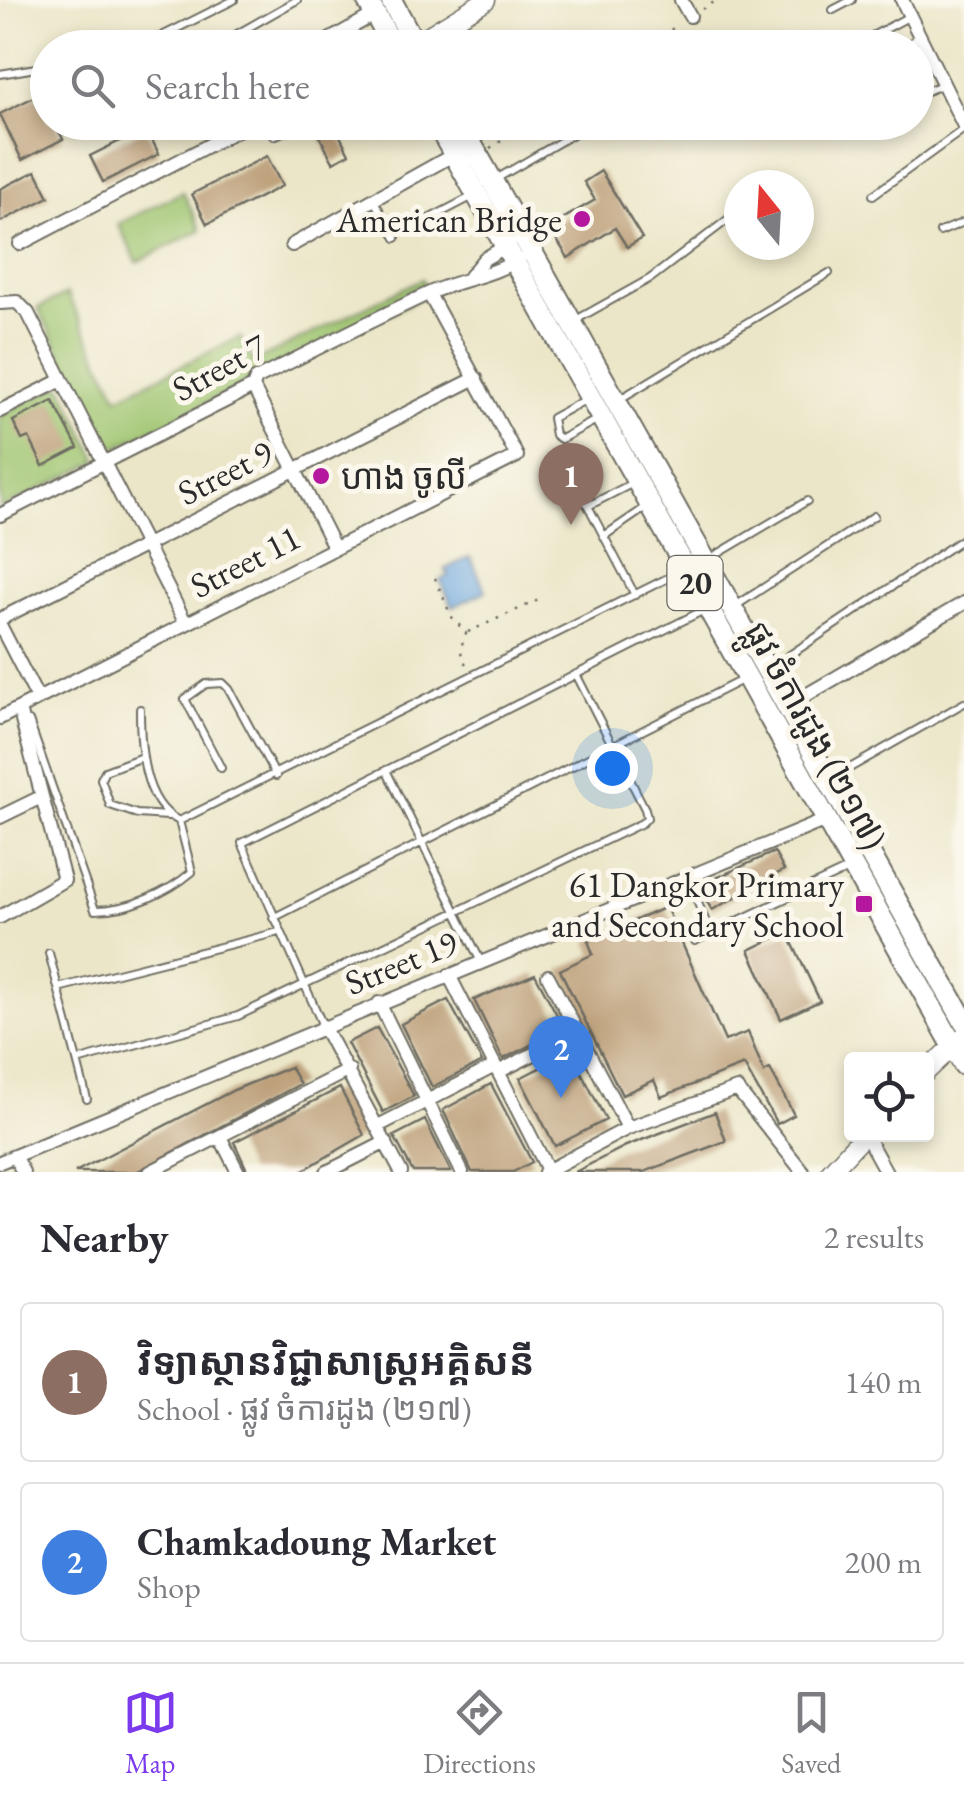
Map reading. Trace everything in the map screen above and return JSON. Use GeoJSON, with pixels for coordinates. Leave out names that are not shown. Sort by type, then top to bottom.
{"type":"FeatureCollection","features":[{"type":"Feature","properties":{"kind":"main road"},"geometry":{"type":"LineString","coordinates":[[445,30],[486,0]]}},
{"type":"Feature","properties":{"kind":"main road"},"geometry":{"type":"LineString","coordinates":[[378,5],[397,30]]}},
{"type":"Feature","properties":{"kind":"main road","name":"ផ្លូវ ចំការដូង (២១៧)"},"geometry":{"type":"LineString","coordinates":[[456,140],[468,151]]}},
{"type":"Feature","properties":{"kind":"main road","name":"ផ្លូវ ចំការដូង (២១៧)"},"geometry":{"type":"LineString","coordinates":[[465,140],[484,188],[519,249],[590,397],[650,505],[732,609],[757,674]]}},
{"type":"Feature","properties":{"kind":"main road","name":"ផ្លូវ ចំការដូង (២១៧)"},"geometry":{"type":"LineString","coordinates":[[519,249],[572,322],[616,401],[696,565],[708,608],[757,674],[826,820],[958,1041],[964,1065]]}},
{"type":"Feature","properties":{"kind":"main road","name":"ផ្លូវ ចំការដូង (២១៧)"},"geometry":{"type":"LineString","coordinates":[[778,712],[828,780],[964,1022]]}},
{"type":"Feature","properties":{"kind":"main road"},"geometry":{"type":"LineString","coordinates":[[934,1064],[958,1041]]}},
{"type":"Feature","properties":{"kind":"main road"},"geometry":{"type":"LineString","coordinates":[[830,1172],[858,1142]]}},
{"type":"Feature","properties":{"kind":"street"},"geometry":{"type":"LineString","coordinates":[[681,0],[690,16]]}},
{"type":"Feature","properties":{"kind":"street"},"geometry":{"type":"LineString","coordinates":[[902,0],[917,30]]}},
{"type":"Feature","properties":{"kind":"street"},"geometry":{"type":"LineString","coordinates":[[341,30],[378,5]]}},
{"type":"Feature","properties":{"kind":"street"},"geometry":{"type":"LineString","coordinates":[[934,65],[959,102],[964,128]]}},
{"type":"Feature","properties":{"kind":"street"},"geometry":{"type":"LineString","coordinates":[[20,244],[219,140]]}},
{"type":"Feature","properties":{"kind":"street"},"geometry":{"type":"LineString","coordinates":[[292,245],[468,151]]}},
{"type":"Feature","properties":{"kind":"street","name":"Street 7"},"geometry":{"type":"LineString","coordinates":[[0,515],[253,387],[256,379],[470,276],[484,259],[519,249]]}},
{"type":"Feature","properties":{"kind":"street"},"geometry":{"type":"LineString","coordinates":[[430,294],[476,378]]}},
{"type":"Feature","properties":{"kind":"street"},"geometry":{"type":"LineString","coordinates":[[0,303],[17,302],[28,314],[186,624]]}},
{"type":"Feature","properties":{"kind":"street","name":"Street 11"},"geometry":{"type":"LineString","coordinates":[[0,718],[517,456],[476,378]]}},
{"type":"Feature","properties":{"kind":"street","name":"Street 9"},"geometry":{"type":"LineString","coordinates":[[0,622],[476,378]]}},
{"type":"Feature","properties":{"kind":"street"},"geometry":{"type":"LineString","coordinates":[[0,410],[62,380]]}},
{"type":"Feature","properties":{"kind":"street"},"geometry":{"type":"LineString","coordinates":[[253,387],[336,548]]}},
{"type":"Feature","properties":{"kind":"street"},"geometry":{"type":"LineString","coordinates":[[778,712],[964,603]]}},
{"type":"Feature","properties":{"kind":"street"},"geometry":{"type":"LineString","coordinates":[[0,622],[38,699]]}},
{"type":"Feature","properties":{"kind":"street"},"geometry":{"type":"LineString","coordinates":[[0,916],[63,884],[19,709]]}},
{"type":"Feature","properties":{"kind":"street"},"geometry":{"type":"LineString","coordinates":[[0,817],[41,796]]}},
{"type":"Feature","properties":{"kind":"street","name":"Street 19"},"geometry":{"type":"LineString","coordinates":[[0,1162],[826,820]]}},
{"type":"Feature","properties":{"kind":"street"},"geometry":{"type":"LineString","coordinates":[[448,975],[548,1172],[628,1128],[738,1090],[803,1172]]}},
{"type":"Feature","properties":{"kind":"street"},"geometry":{"type":"LineString","coordinates":[[548,976],[628,1128]]}},
{"type":"Feature","properties":{"kind":"street"},"geometry":{"type":"LineString","coordinates":[[379,1003],[462,1172]]}},
{"type":"Feature","properties":{"kind":"street"},"geometry":{"type":"LineString","coordinates":[[322,1026],[401,1172]]}},
{"type":"Feature","properties":{"kind":"street"},"geometry":{"type":"LineString","coordinates":[[378,1126],[578,1032]]}},
{"type":"Feature","properties":{"kind":"street"},"geometry":{"type":"LineString","coordinates":[[150,1172],[349,1070]]}},
{"type":"Feature","properties":{"kind":"street"},"geometry":{"type":"LineString","coordinates":[[220,1136],[238,1172]]}},
{"type":"Feature","properties":{"kind":"street"},"geometry":{"type":"LineString","coordinates":[[326,1172],[386,1142]]}},
{"type":"Feature","properties":{"kind":"street"},"geometry":{"type":"LineString","coordinates":[[869,1142],[886,1172]]}},
{"type":"Feature","properties":{"kind":"street"},"geometry":{"type":"LineString","coordinates":[[14,1156],[22,1172]]}},
{"type":"Feature","properties":{"kind":"lane"},"geometry":{"type":"LineString","coordinates":[[174,30],[234,0]]}},
{"type":"Feature","properties":{"kind":"lane"},"geometry":{"type":"LineString","coordinates":[[244,30],[298,0]]}},
{"type":"Feature","properties":{"kind":"lane"},"geometry":{"type":"LineString","coordinates":[[832,10],[852,0]]}},
{"type":"Feature","properties":{"kind":"lane"},"geometry":{"type":"LineString","coordinates":[[884,30],[910,16]]}},
{"type":"Feature","properties":{"kind":"lane"},"geometry":{"type":"LineString","coordinates":[[0,74],[30,69]]}},
{"type":"Feature","properties":{"kind":"lane"},"geometry":{"type":"LineString","coordinates":[[934,89],[944,85]]}},
{"type":"Feature","properties":{"kind":"lane"},"geometry":{"type":"LineString","coordinates":[[873,195],[964,128]]}},
{"type":"Feature","properties":{"kind":"lane"},"geometry":{"type":"LineString","coordinates":[[421,223],[564,140]]}},
{"type":"Feature","properties":{"kind":"lane"},"geometry":{"type":"LineString","coordinates":[[374,200],[396,238]]}},
{"type":"Feature","properties":{"kind":"lane"},"geometry":{"type":"LineString","coordinates":[[572,322],[652,278],[724,222]]}},
{"type":"Feature","properties":{"kind":"lane"},"geometry":{"type":"LineString","coordinates":[[940,232],[964,222]]}},
{"type":"Feature","properties":{"kind":"lane"},"geometry":{"type":"LineString","coordinates":[[616,401],[829,272]]}},
{"type":"Feature","properties":{"kind":"lane"},"geometry":{"type":"LineString","coordinates":[[590,397],[552,418],[555,435],[561,438],[602,418]]}},
{"type":"Feature","properties":{"kind":"lane"},"geometry":{"type":"LineString","coordinates":[[565,466],[635,595]]}},
{"type":"Feature","properties":{"kind":"lane"},"geometry":{"type":"LineString","coordinates":[[588,506],[637,481]]}},
{"type":"Feature","properties":{"kind":"lane"},"geometry":{"type":"LineString","coordinates":[[142,757],[105,771],[101,780],[110,804],[137,814],[168,816],[179,821],[696,565],[807,501]]}},
{"type":"Feature","properties":{"kind":"lane"},"geometry":{"type":"LineString","coordinates":[[604,536],[650,505]]}},
{"type":"Feature","properties":{"kind":"lane"},"geometry":{"type":"LineString","coordinates":[[732,609],[874,516]]}},
{"type":"Feature","properties":{"kind":"lane"},"geometry":{"type":"LineString","coordinates":[[272,918],[757,674],[964,538]]}},
{"type":"Feature","properties":{"kind":"lane"},"geometry":{"type":"LineString","coordinates":[[322,1026],[242,843],[708,608]]}},
{"type":"Feature","properties":{"kind":"lane"},"geometry":{"type":"LineString","coordinates":[[77,1061],[238,1016],[647,818],[576,674]]}},
{"type":"Feature","properties":{"kind":"lane"},"geometry":{"type":"LineString","coordinates":[[220,768],[186,698],[206,684],[223,683],[229,689],[276,776]]}},
{"type":"Feature","properties":{"kind":"lane"},"geometry":{"type":"LineString","coordinates":[[828,780],[964,703]]}},
{"type":"Feature","properties":{"kind":"lane"},"geometry":{"type":"LineString","coordinates":[[140,708],[142,757],[168,816]]}},
{"type":"Feature","properties":{"kind":"lane"},"geometry":{"type":"LineString","coordinates":[[29,721],[95,910],[112,910],[149,898],[192,872],[179,821]]}},
{"type":"Feature","properties":{"kind":"lane"},"geometry":{"type":"LineString","coordinates":[[386,770],[481,962]]}},
{"type":"Feature","properties":{"kind":"lane"},"geometry":{"type":"LineString","coordinates":[[696,941],[852,866]]}},
{"type":"Feature","properties":{"kind":"lane"},"geometry":{"type":"LineString","coordinates":[[687,877],[711,934]]}},
{"type":"Feature","properties":{"kind":"lane"},"geometry":{"type":"LineString","coordinates":[[58,988],[279,932]]}},
{"type":"Feature","properties":{"kind":"lane"},"geometry":{"type":"LineString","coordinates":[[49,953],[87,1099]]}},
{"type":"Feature","properties":{"kind":"path"},"geometry":{"type":"LineString","coordinates":[[468,151],[492,140]]}},
{"type":"Feature","properties":{"kind":"path"},"geometry":{"type":"LineString","coordinates":[[435,578],[451,616],[466,633]]}},
{"type":"Feature","properties":{"kind":"path"},"geometry":{"type":"LineString","coordinates":[[472,677],[460,650],[466,633],[544,598]]}},
{"type":"Feature","properties":{"kind":"green space"},"geometry":{"type":"Polygon","coordinates":[[[183,192],[201,230],[137,262],[118,224],[183,192]]]}},
{"type":"Feature","properties":{"kind":"green space"},"geometry":{"type":"Polygon","coordinates":[[[422,279],[429,294],[109,451],[38,308],[67,294],[118,397],[240,337],[254,362],[422,279]]]}},
{"type":"Feature","properties":{"kind":"green space"},"geometry":{"type":"Polygon","coordinates":[[[61,385],[98,461],[0,509],[0,415],[61,385]]]}},
{"type":"Feature","properties":{"kind":"water"},"geometry":{"type":"Polygon","coordinates":[[[470,557],[486,591],[453,607],[440,580],[448,576],[445,569],[470,557]]]}},
{"type":"Feature","properties":{"kind":"building"},"geometry":{"type":"Polygon","coordinates":[[[30,99],[30,140],[61,140],[22,160],[0,114],[30,99]]]}},
{"type":"Feature","properties":{"kind":"building"},"geometry":{"type":"Polygon","coordinates":[[[122,140],[152,140],[159,154],[103,182],[90,156],[122,140]]]}},
{"type":"Feature","properties":{"kind":"building"},"geometry":{"type":"Polygon","coordinates":[[[321,140],[342,140],[349,154],[333,162],[321,140]]]}},
{"type":"Feature","properties":{"kind":"building"},"geometry":{"type":"Polygon","coordinates":[[[267,156],[282,186],[207,224],[192,194],[267,156]]]}},
{"type":"Feature","properties":{"kind":"building"},"geometry":{"type":"Polygon","coordinates":[[[36,171],[49,197],[0,222],[0,189],[36,171]]]}},
{"type":"Feature","properties":{"kind":"building"},"geometry":{"type":"Polygon","coordinates":[[[601,171],[642,238],[627,247],[615,228],[568,258],[549,227],[595,200],[584,182],[601,171]]]}},
{"type":"Feature","properties":{"kind":"building"},"geometry":{"type":"Polygon","coordinates":[[[53,401],[78,448],[43,466],[29,437],[22,440],[13,421],[53,401]]]}},
{"type":"Feature","properties":{"kind":"building"},"geometry":{"type":"Polygon","coordinates":[[[774,852],[784,870],[712,910],[698,886],[774,852]]]}},
{"type":"Feature","properties":{"kind":"building"},"geometry":{"type":"Polygon","coordinates":[[[666,907],[725,1041],[748,1032],[764,1072],[770,1069],[794,1115],[777,1124],[744,1065],[661,1097],[654,1080],[622,1095],[560,970],[593,954],[588,941],[666,907]]]}},
{"type":"Feature","properties":{"kind":"building"},"geometry":{"type":"Polygon","coordinates":[[[787,932],[820,1001],[781,1019],[749,950],[787,932]]]}},
{"type":"Feature","properties":{"kind":"building"},"geometry":{"type":"Polygon","coordinates":[[[535,974],[564,1028],[503,1059],[474,1000],[535,974]]]}},
{"type":"Feature","properties":{"kind":"building"},"geometry":{"type":"Polygon","coordinates":[[[448,1000],[482,1062],[432,1087],[401,1024],[448,1000]]]}},
{"type":"Feature","properties":{"kind":"building"},"geometry":{"type":"Polygon","coordinates":[[[377,1028],[414,1096],[383,1112],[347,1043],[377,1028]]]}},
{"type":"Feature","properties":{"kind":"building"},"geometry":{"type":"Polygon","coordinates":[[[571,1052],[606,1120],[555,1146],[520,1078],[571,1052]]]}},
{"type":"Feature","properties":{"kind":"building"},"geometry":{"type":"Polygon","coordinates":[[[290,1067],[300,1084],[136,1172],[75,1172],[234,1090],[290,1067]]]}},
{"type":"Feature","properties":{"kind":"building"},"geometry":{"type":"Polygon","coordinates":[[[491,1084],[532,1162],[513,1172],[472,1172],[443,1110],[491,1084]]]}},
{"type":"Feature","properties":{"kind":"building"},"geometry":{"type":"Polygon","coordinates":[[[340,1088],[364,1135],[300,1172],[248,1172],[234,1142],[340,1088]]]}},
{"type":"Feature","properties":{"kind":"building"},"geometry":{"type":"Polygon","coordinates":[[[715,1112],[726,1141],[644,1172],[575,1172],[626,1146],[715,1112]]]}},
{"type":"Feature","properties":{"kind":"building"},"geometry":{"type":"Polygon","coordinates":[[[425,1120],[451,1172],[413,1172],[394,1136],[425,1120]]]}},
{"type":"Feature","properties":{"kind":"place","name":"American Bridge"},"geometry":{"type":"Point","coordinates":[582,219]}},
{"type":"Feature","properties":{"kind":"place","name":"ហាង ចូលី"},"geometry":{"type":"Point","coordinates":[321,476]}},
{"type":"Feature","properties":{"kind":"place","name":"វិទ្យាស្ថានវិជ្ជាសាស្រ្តអគ្គិសនី"},"geometry":{"type":"Point","coordinates":[571,525]}},
{"type":"Feature","properties":{"kind":"place","name":"61 Dangkor Primary and Secondary School"},"geometry":{"type":"Point","coordinates":[864,904]}},
{"type":"Feature","properties":{"kind":"place","name":"Chamkadoung Market"},"geometry":{"type":"Point","coordinates":[561,1098]}}]}
